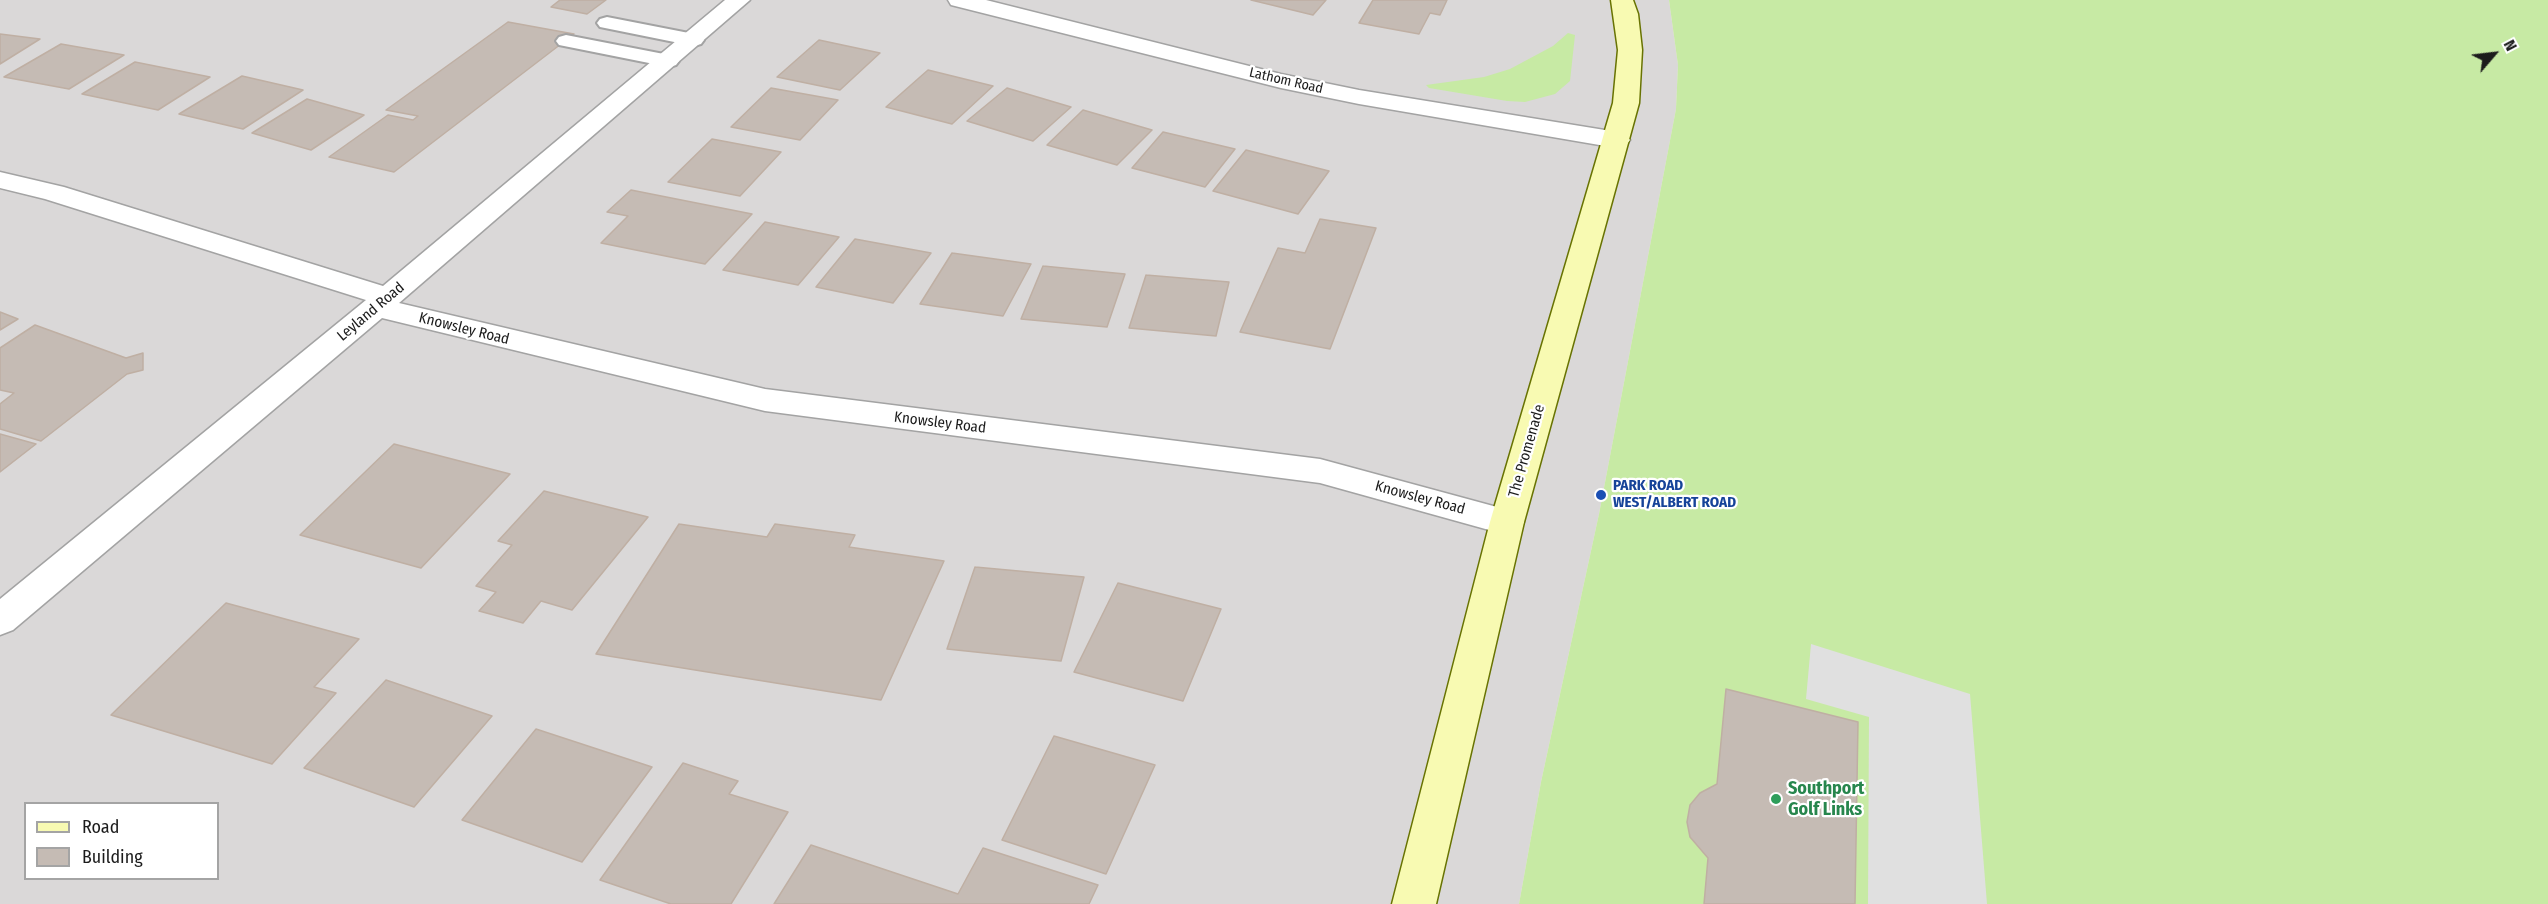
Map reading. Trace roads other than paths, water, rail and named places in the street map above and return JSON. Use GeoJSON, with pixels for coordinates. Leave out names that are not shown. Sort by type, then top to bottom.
{"type":"FeatureCollection","features":[{"type":"Feature","properties":{"kind":"street","name":"Leyland Road"},"geometry":{"type":"LineString","coordinates":[[0,620],[382,302],[739,0]]}},
{"type":"Feature","properties":{"kind":"street","name":"Lathom Road"},"geometry":{"type":"LineString","coordinates":[[959,0],[994,4],[1281,81],[1359,97],[1617,140]]}},
{"type":"Feature","properties":{"kind":"street","name":"The Promenade"},"geometry":{"type":"LineString","coordinates":[[1414,904],[1507,522],[1626,103],[1630,72],[1626,14],[1622,0]]}},
{"type":"Feature","properties":{"kind":"street","name":"Knowsley Road"},"geometry":{"type":"LineString","coordinates":[[0,180],[54,193],[382,302],[765,400],[1320,471],[1507,522]]}},
{"type":"Feature","properties":{"kind":"lane"},"geometry":{"type":"LineString","coordinates":[[607,23],[694,40]]}},
{"type":"Feature","properties":{"kind":"lane"},"geometry":{"type":"LineString","coordinates":[[566,41],[669,61]]}},
{"type":"Feature","properties":{"kind":"place","name":"PARK ROAD WEST/ALBERT ROAD"},"geometry":{"type":"Point","coordinates":[1601,495]}},
{"type":"Feature","properties":{"kind":"place","name":"Southport Golf Links"},"geometry":{"type":"Point","coordinates":[1776,799]}}]}
